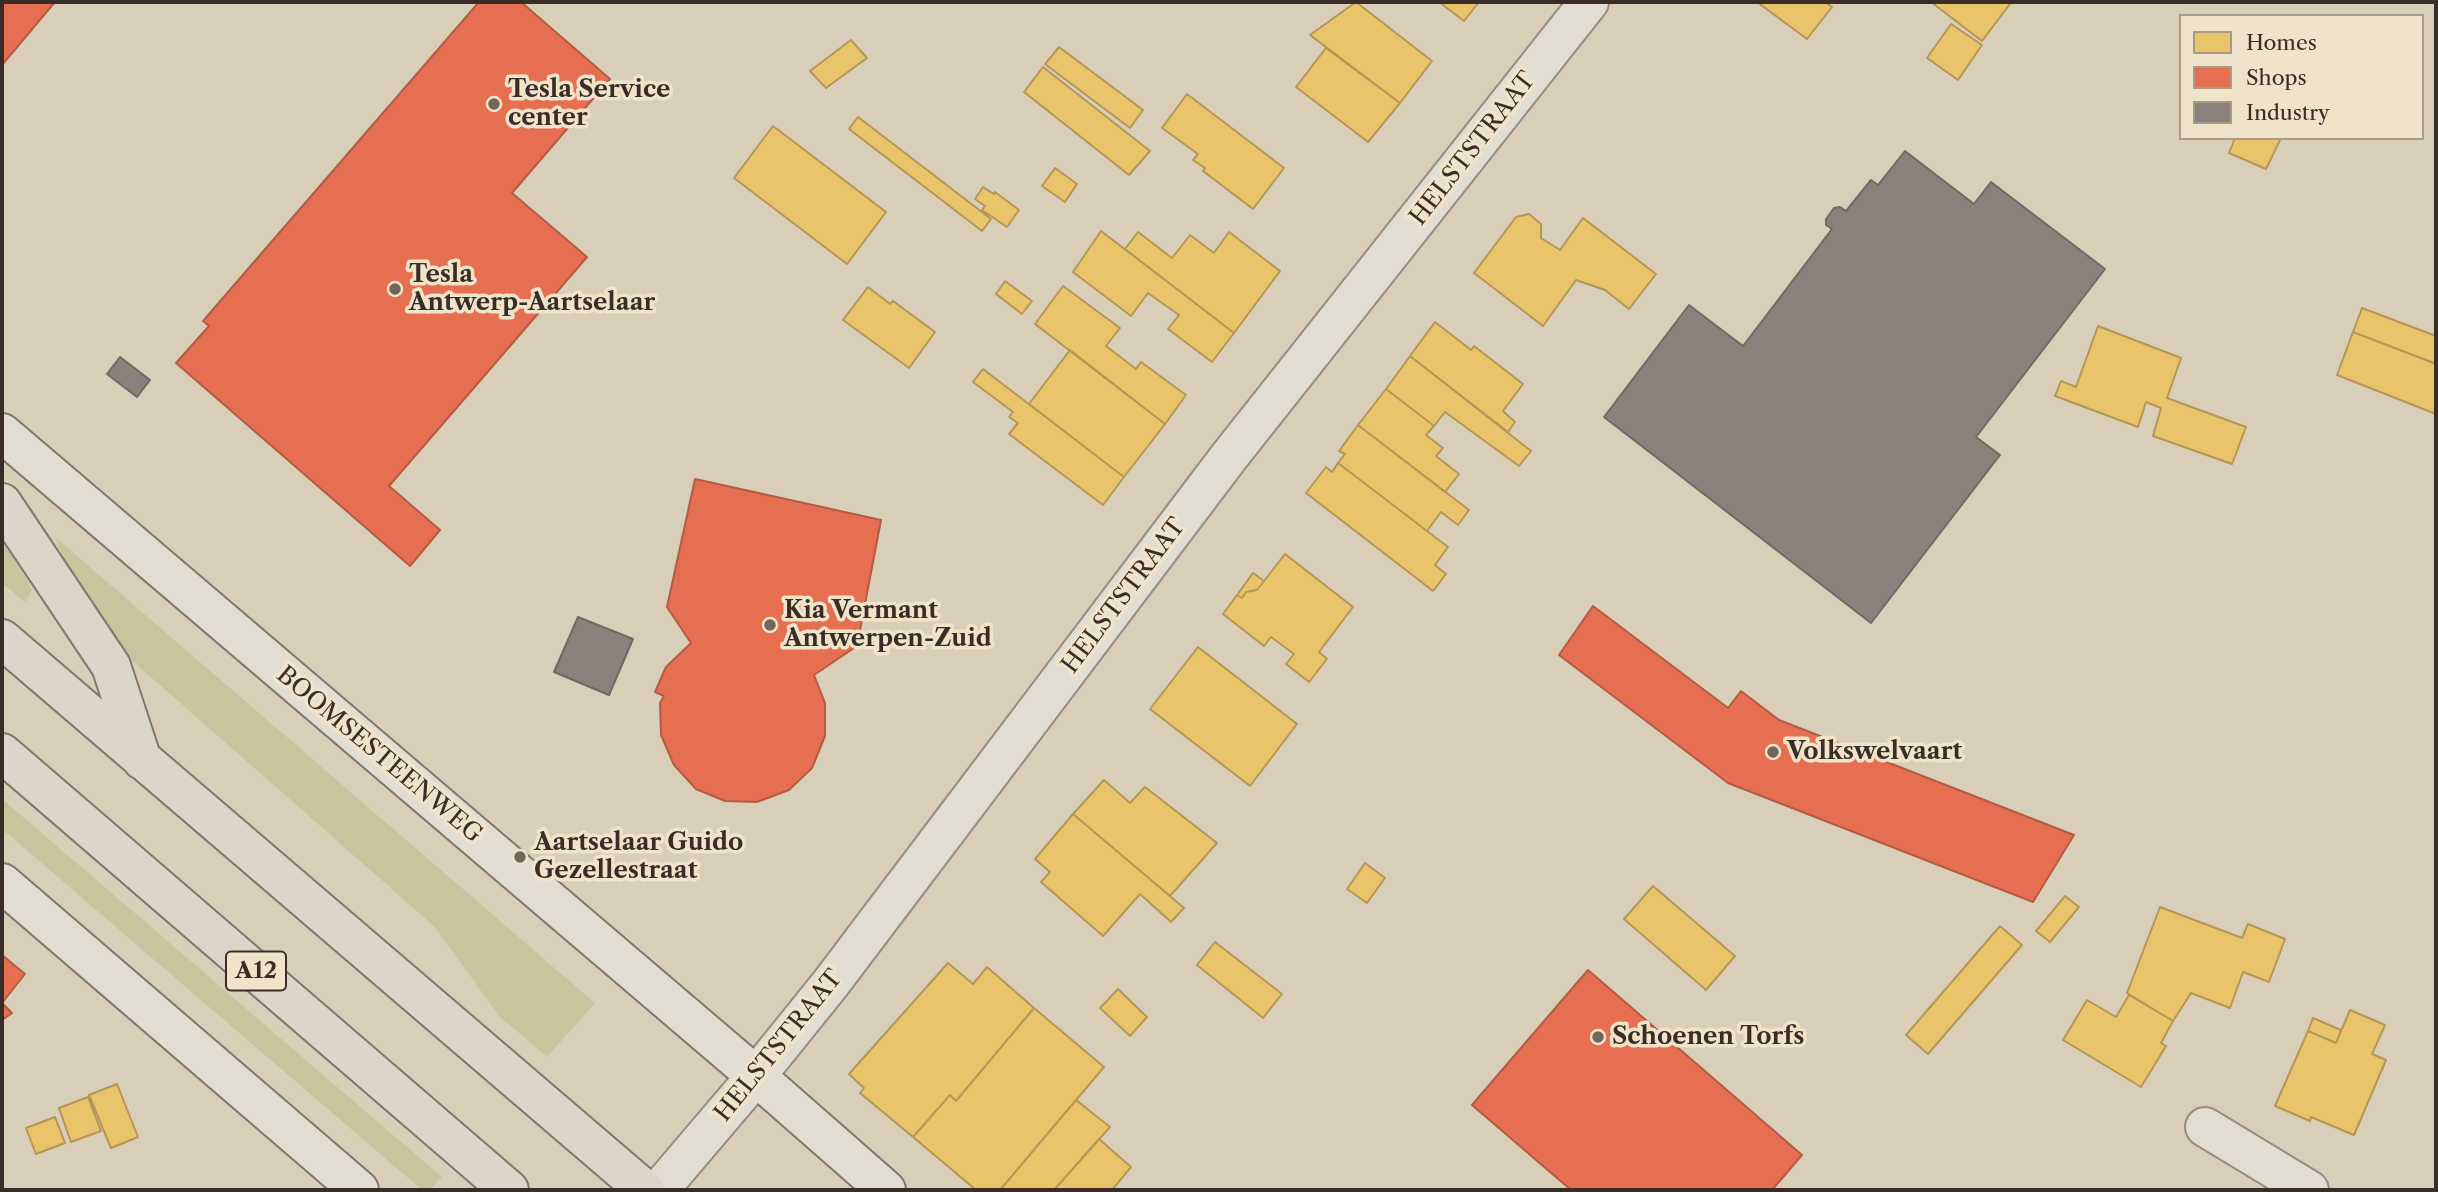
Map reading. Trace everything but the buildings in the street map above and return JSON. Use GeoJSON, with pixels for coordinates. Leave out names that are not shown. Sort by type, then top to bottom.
{"type":"FeatureCollection","features":[{"type":"Feature","properties":{"kind":"highway"},"geometry":{"type":"LineString","coordinates":[[2,503],[111,666],[142,760]]}},
{"type":"Feature","properties":{"kind":"highway"},"geometry":{"type":"LineString","coordinates":[[2,639],[645,1190]]}},
{"type":"Feature","properties":{"kind":"highway","name":"A12"},"geometry":{"type":"LineString","coordinates":[[2,753],[509,1190]]}},
{"type":"Feature","properties":{"kind":"main road","name":"HELSTSTRAAT"},"geometry":{"type":"LineString","coordinates":[[659,1190],[756,1076],[839,971],[1228,458],[1589,2]]}},
{"type":"Feature","properties":{"kind":"main road","name":"BOOMSESTEENWEG"},"geometry":{"type":"LineString","coordinates":[[2,433],[886,1190]]}},
{"type":"Feature","properties":{"kind":"main road"},"geometry":{"type":"LineString","coordinates":[[2,883],[359,1190]]}},
{"type":"Feature","properties":{"kind":"main road"},"geometry":{"type":"LineString","coordinates":[[2205,1127],[2309,1190]]}},
{"type":"Feature","properties":{"kind":"green space"},"geometry":{"type":"Polygon","coordinates":[[[2,532],[32,590],[25,602],[2,583],[2,532]]]}},
{"type":"Feature","properties":{"kind":"green space"},"geometry":{"type":"Polygon","coordinates":[[[55,537],[595,1003],[547,1057],[499,1016],[435,927],[119,649],[74,582],[55,537]]]}},
{"type":"Feature","properties":{"kind":"green space"},"geometry":{"type":"Polygon","coordinates":[[[2,799],[442,1177],[430,1190],[422,1190],[2,829],[2,799]]]}},
{"type":"Feature","properties":{"kind":"place","name":"Tesla Service center"},"geometry":{"type":"Point","coordinates":[494,104]}},
{"type":"Feature","properties":{"kind":"place","name":"Tesla Antwerp-Aartselaar"},"geometry":{"type":"Point","coordinates":[395,289]}},
{"type":"Feature","properties":{"kind":"place","name":"Kia Vermant Antwerpen-Zuid"},"geometry":{"type":"Point","coordinates":[770,625]}},
{"type":"Feature","properties":{"kind":"place","name":"Volkswelvaart"},"geometry":{"type":"Point","coordinates":[1773,752]}},
{"type":"Feature","properties":{"kind":"place","name":"Aartselaar Guido Gezellestraat"},"geometry":{"type":"Point","coordinates":[520,857]}},
{"type":"Feature","properties":{"kind":"place","name":"Schoenen Torfs"},"geometry":{"type":"Point","coordinates":[1598,1037]}}]}
